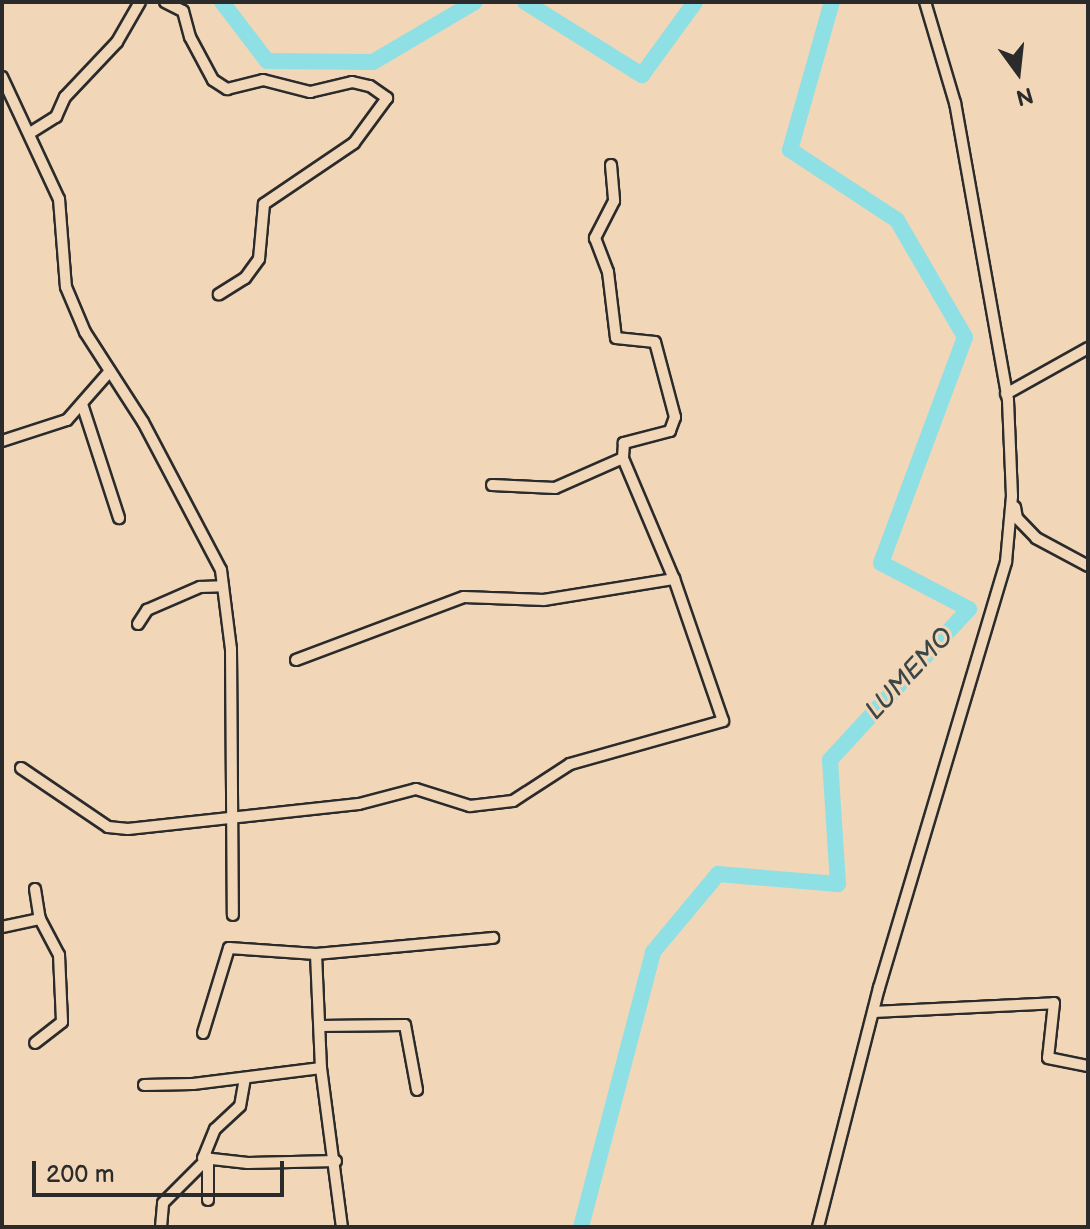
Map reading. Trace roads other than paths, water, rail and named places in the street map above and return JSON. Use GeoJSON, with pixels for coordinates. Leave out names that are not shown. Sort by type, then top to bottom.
{"type":"FeatureCollection","features":[{"type":"Feature","properties":{"kind":"street"},"geometry":{"type":"LineString","coordinates":[[30,133],[56,117],[65,97],[117,42],[140,2]]}},
{"type":"Feature","properties":{"kind":"street"},"geometry":{"type":"LineString","coordinates":[[165,2],[183,11],[190,37],[213,80],[227,89],[263,80],[310,92],[352,82],[370,86],[387,98],[354,143],[264,204],[259,259],[245,278],[219,294]]}},
{"type":"Feature","properties":{"kind":"street"},"geometry":{"type":"LineString","coordinates":[[818,1227],[873,1012],[1006,562],[1012,496],[1006,394],[955,103],[925,2]]}},
{"type":"Feature","properties":{"kind":"street"},"geometry":{"type":"LineString","coordinates":[[2,77],[59,199],[66,287],[85,332],[190,505],[221,570],[231,649],[233,915]]}},
{"type":"Feature","properties":{"kind":"street"},"geometry":{"type":"LineString","coordinates":[[21,768],[108,827],[359,804],[416,789],[470,806],[513,801],[570,764],[723,721],[674,579],[623,458],[624,443],[670,431],[675,417],[655,342],[616,338],[608,272],[595,238],[614,201],[611,165]]}},
{"type":"Feature","properties":{"kind":"street"},"geometry":{"type":"LineString","coordinates":[[1006,394],[1088,348]]}},
{"type":"Feature","properties":{"kind":"street"},"geometry":{"type":"LineString","coordinates":[[2,441],[67,420],[110,371]]}},
{"type":"Feature","properties":{"kind":"street"},"geometry":{"type":"LineString","coordinates":[[82,404],[119,518]]}},
{"type":"Feature","properties":{"kind":"street"},"geometry":{"type":"LineString","coordinates":[[492,485],[555,488],[623,458]]}},
{"type":"Feature","properties":{"kind":"street"},"geometry":{"type":"LineString","coordinates":[[1012,496],[1017,518],[1036,538],[1088,566]]}},
{"type":"Feature","properties":{"kind":"street"},"geometry":{"type":"LineString","coordinates":[[296,660],[464,597],[544,600],[674,579]]}},
{"type":"Feature","properties":{"kind":"street"},"geometry":{"type":"LineString","coordinates":[[138,624],[147,610],[200,587],[223,586]]}},
{"type":"Feature","properties":{"kind":"street"},"geometry":{"type":"LineString","coordinates":[[35,889],[40,919],[59,955],[62,1022],[35,1043]]}},
{"type":"Feature","properties":{"kind":"street"},"geometry":{"type":"LineString","coordinates":[[2,927],[40,919]]}},
{"type":"Feature","properties":{"kind":"street"},"geometry":{"type":"LineString","coordinates":[[203,1033],[229,948],[316,954],[493,938]]}},
{"type":"Feature","properties":{"kind":"street"},"geometry":{"type":"LineString","coordinates":[[316,954],[321,1068],[336,1161],[342,1227]]}},
{"type":"Feature","properties":{"kind":"street"},"geometry":{"type":"LineString","coordinates":[[873,1012],[1054,1003],[1048,1058],[1088,1066]]}},
{"type":"Feature","properties":{"kind":"street"},"geometry":{"type":"LineString","coordinates":[[320,1026],[405,1025],[417,1090]]}},
{"type":"Feature","properties":{"kind":"street"},"geometry":{"type":"LineString","coordinates":[[144,1085],[245,1078],[321,1068]]}},
{"type":"Feature","properties":{"kind":"street"},"geometry":{"type":"LineString","coordinates":[[245,1078],[245,1098],[215,1129],[203,1158],[248,1163],[336,1161]]}},
{"type":"Feature","properties":{"kind":"street"},"geometry":{"type":"LineString","coordinates":[[208,1158],[208,1200]]}},
{"type":"Feature","properties":{"kind":"street"},"geometry":{"type":"LineString","coordinates":[[161,1227],[163,1203],[208,1158]]}},
{"type":"Feature","properties":{"kind":"waterway","name":"LUMEMO"},"geometry":{"type":"LineString","coordinates":[[222,2],[267,61],[373,62],[475,2]]}},
{"type":"Feature","properties":{"kind":"waterway","name":"LUMEMO"},"geometry":{"type":"LineString","coordinates":[[525,2],[642,75],[695,2]]}},
{"type":"Feature","properties":{"kind":"waterway","name":"LUMEMO"},"geometry":{"type":"LineString","coordinates":[[581,1227],[653,952],[718,874],[838,884],[830,760],[969,609],[881,563],[965,337],[897,220],[790,150],[832,2]]}}]}
